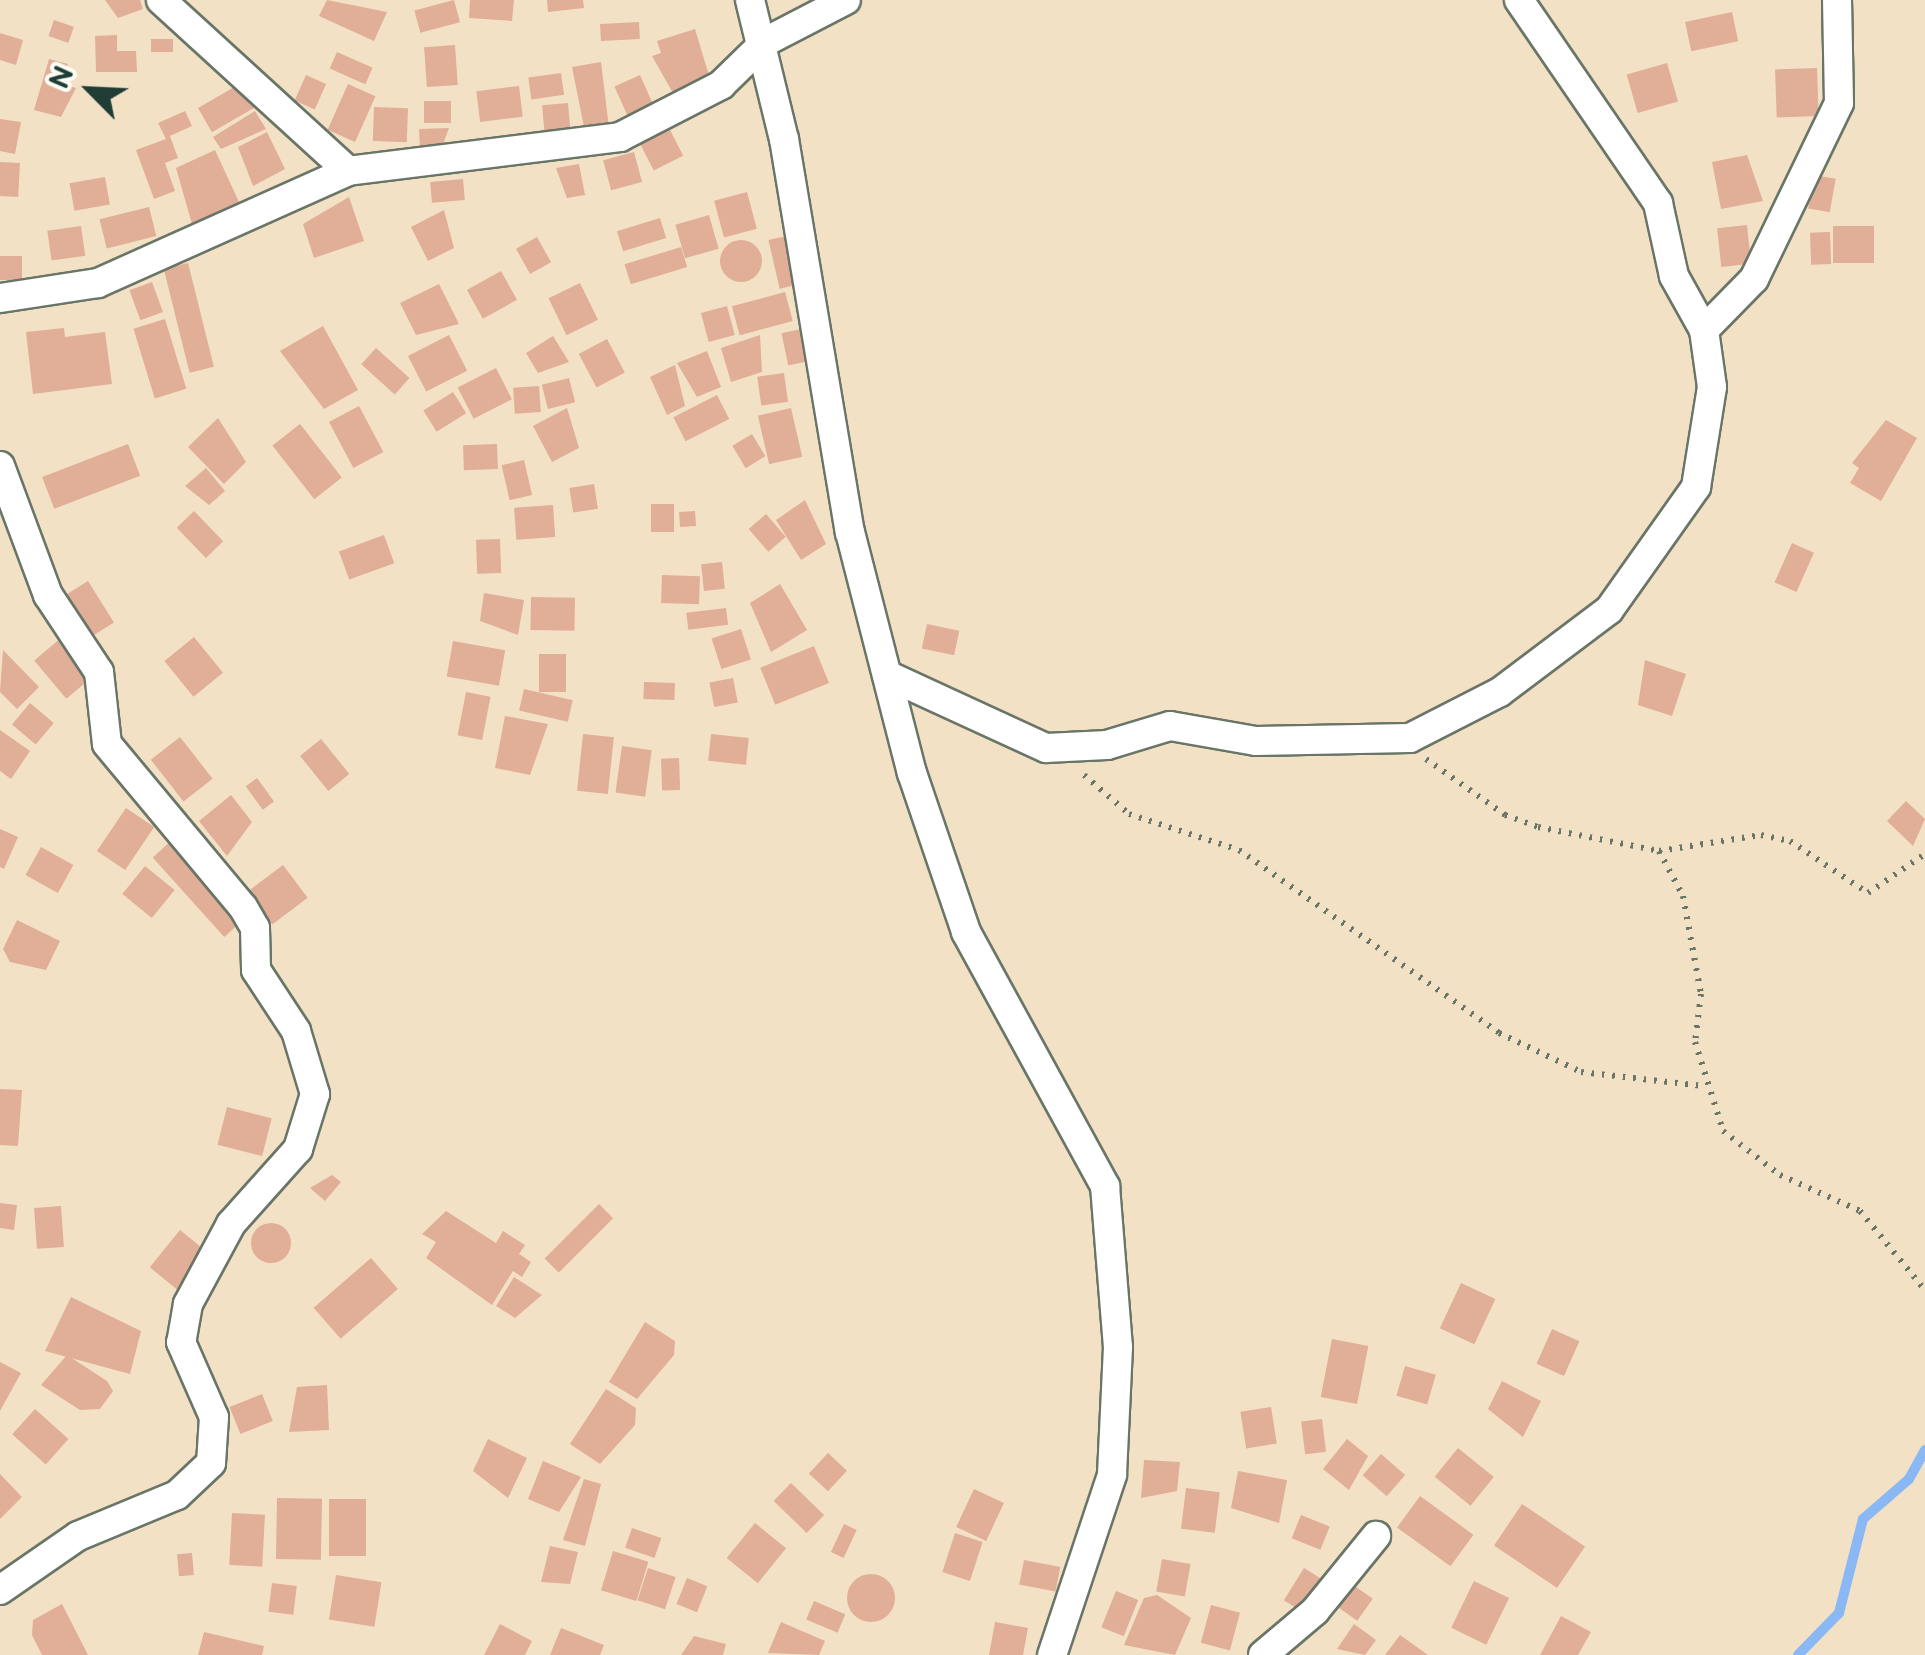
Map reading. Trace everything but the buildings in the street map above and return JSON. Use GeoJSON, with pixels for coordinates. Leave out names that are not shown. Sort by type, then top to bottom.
{"type":"FeatureCollection","features":[{"type":"Feature","properties":{"kind":"street"},"geometry":{"type":"LineString","coordinates":[[162,0],[348,171]]}},
{"type":"Feature","properties":{"kind":"street"},"geometry":{"type":"LineString","coordinates":[[750,0],[764,42],[850,532],[887,675],[966,932],[1105,1186],[1118,1347],[1112,1475],[1052,1655]]}},
{"type":"Feature","properties":{"kind":"street"},"geometry":{"type":"LineString","coordinates":[[0,298],[98,283],[348,171],[620,136],[721,86],[764,42],[846,0]]}},
{"type":"Feature","properties":{"kind":"street"},"geometry":{"type":"LineString","coordinates":[[887,675],[1046,748],[1107,745],[1170,726],[1256,741],[1410,738],[1547,660],[1609,610],[1696,487],[1708,439],[1704,330],[1674,276],[1658,202],[1519,0]]}},
{"type":"Feature","properties":{"kind":"street"},"geometry":{"type":"LineString","coordinates":[[1704,330],[1754,280],[1839,103],[1837,0]]}},
{"type":"Feature","properties":{"kind":"street"},"geometry":{"type":"LineString","coordinates":[[0,466],[34,566],[99,672],[106,744],[243,907],[255,928],[256,970],[296,1031],[315,1094],[298,1148],[232,1224],[182,1323],[181,1342],[214,1416],[211,1463],[177,1495],[78,1536],[0,1590]]}},
{"type":"Feature","properties":{"kind":"street"},"geometry":{"type":"LineString","coordinates":[[1263,1655],[1315,1611],[1376,1536]]}},
{"type":"Feature","properties":{"kind":"path"},"geometry":{"type":"LineString","coordinates":[[1410,738],[1430,764],[1505,815],[1659,852],[1761,835],[1790,841],[1868,893],[1925,854]]}},
{"type":"Feature","properties":{"kind":"path"},"geometry":{"type":"LineString","coordinates":[[1046,748],[1129,814],[1239,850],[1500,1033],[1581,1072],[1703,1086]]}},
{"type":"Feature","properties":{"kind":"path"},"geometry":{"type":"LineString","coordinates":[[1659,852],[1683,896],[1700,994],[1695,1042],[1703,1086],[1722,1130],[1747,1155],[1860,1211],[1925,1290]]}},
{"type":"Feature","properties":{"kind":"waterway"},"geometry":{"type":"LineString","coordinates":[[1798,1655],[1839,1613],[1863,1519],[1909,1479],[1925,1450]]}}]}
